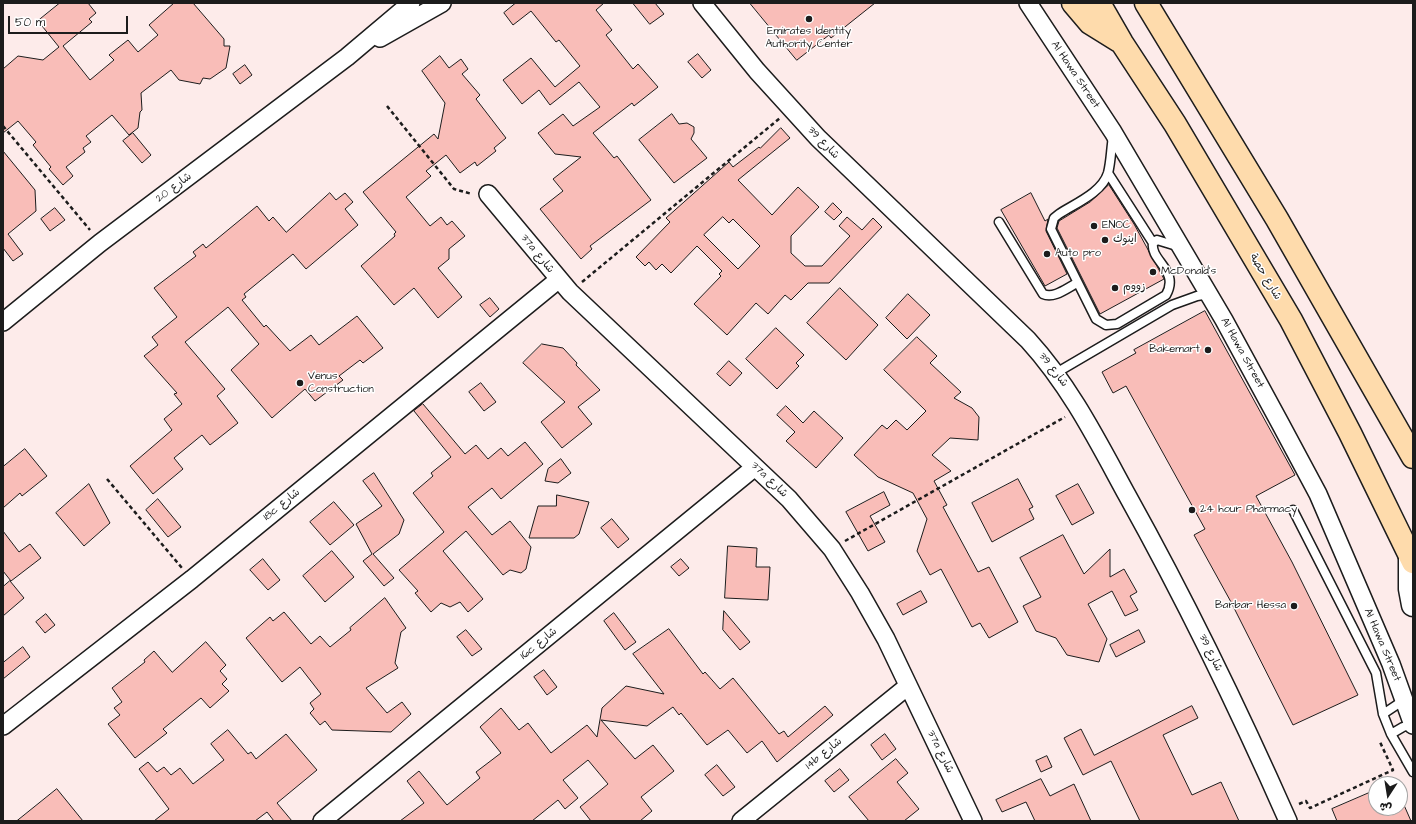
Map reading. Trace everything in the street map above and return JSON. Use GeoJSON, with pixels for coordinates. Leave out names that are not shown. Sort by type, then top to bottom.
{"type":"FeatureCollection","features":[{"type":"Feature","properties":{"kind":"main road"},"geometry":{"type":"LineString","coordinates":[[1073,3],[1090,23],[1122,43]]}},
{"type":"Feature","properties":{"kind":"main road","name":"شارع حصة"},"geometry":{"type":"LineString","coordinates":[[1099,3],[1122,43],[1175,124],[1291,320],[1350,433],[1412,560]]}},
{"type":"Feature","properties":{"kind":"main road"},"geometry":{"type":"LineString","coordinates":[[1146,3],[1277,219],[1413,457]]}},
{"type":"Feature","properties":{"kind":"main road"},"geometry":{"type":"LineString","coordinates":[[1412,560],[1410,589],[1413,604]]}},
{"type":"Feature","properties":{"kind":"street","name":"شارع 20"},"geometry":{"type":"LineString","coordinates":[[3,322],[100,243],[347,57],[411,3]]}},
{"type":"Feature","properties":{"kind":"street","name":"شارع 20"},"geometry":{"type":"LineString","coordinates":[[347,57],[442,3]]}},
{"type":"Feature","properties":{"kind":"street","name":"شارع 39"},"geometry":{"type":"LineString","coordinates":[[702,3],[791,109],[846,166],[1028,340],[1056,373],[1080,409],[1182,596],[1238,710],[1286,816]]}},
{"type":"Feature","properties":{"kind":"street","name":"Al Hawa Street"},"geometry":{"type":"LineString","coordinates":[[1028,3],[1113,132],[1183,248],[1318,494],[1391,664],[1413,725]]}},
{"type":"Feature","properties":{"kind":"street","name":"37a شارع"},"geometry":{"type":"LineString","coordinates":[[491,198],[558,280],[789,499],[832,549],[864,599],[886,638],[973,821]]}},
{"type":"Feature","properties":{"kind":"street","name":"18c شارع"},"geometry":{"type":"LineString","coordinates":[[3,726],[192,579],[558,280]]}},
{"type":"Feature","properties":{"kind":"street","name":"16c شارع"},"geometry":{"type":"LineString","coordinates":[[322,821],[756,467]]}},
{"type":"Feature","properties":{"kind":"street","name":"14b شارع"},"geometry":{"type":"LineString","coordinates":[[741,821],[908,686]]}},
{"type":"Feature","properties":{"kind":"lane"},"geometry":{"type":"LineString","coordinates":[[1108,173],[1153,243],[1153,249],[1170,278],[1169,290],[1166,295],[1117,324],[1106,325],[1096,319],[1053,234],[1052,223],[1058,214],[1096,190],[1108,173],[1113,132]]}},
{"type":"Feature","properties":{"kind":"lane"},"geometry":{"type":"LineString","coordinates":[[999,222],[1043,294],[1046,296],[1054,294],[1077,282]]}},
{"type":"Feature","properties":{"kind":"lane"},"geometry":{"type":"LineString","coordinates":[[1153,243],[1157,240],[1183,248]]}},
{"type":"Feature","properties":{"kind":"lane"},"geometry":{"type":"LineString","coordinates":[[1056,373],[1172,305],[1209,294]]}},
{"type":"Feature","properties":{"kind":"lane"},"geometry":{"type":"LineString","coordinates":[[1293,510],[1376,673],[1383,714],[1391,734],[1413,772]]}},
{"type":"Feature","properties":{"kind":"lane"},"geometry":{"type":"LineString","coordinates":[[1383,714],[1404,700]]}},
{"type":"Feature","properties":{"kind":"lane"},"geometry":{"type":"LineString","coordinates":[[1391,734],[1403,727],[1413,725]]}},
{"type":"Feature","properties":{"kind":"path"},"geometry":{"type":"LineString","coordinates":[[387,106],[454,189],[491,198]]}},
{"type":"Feature","properties":{"kind":"path"},"geometry":{"type":"LineString","coordinates":[[570,292],[791,109]]}},
{"type":"Feature","properties":{"kind":"path"},"geometry":{"type":"LineString","coordinates":[[3,126],[100,243]]}},
{"type":"Feature","properties":{"kind":"path"},"geometry":{"type":"LineString","coordinates":[[832,549],[1080,409]]}},
{"type":"Feature","properties":{"kind":"path"},"geometry":{"type":"LineString","coordinates":[[107,479],[192,579]]}},
{"type":"Feature","properties":{"kind":"path"},"geometry":{"type":"LineString","coordinates":[[1286,816],[1306,801],[1310,808],[1393,770],[1380,742],[1391,734]]}},
{"type":"Feature","properties":{"kind":"building"},"geometry":{"type":"Polygon","coordinates":[[[60,3],[88,3],[96,13],[89,19],[92,22],[63,46],[90,80],[114,60],[109,55],[128,40],[138,52],[158,35],[149,25],[174,3],[193,3],[224,39],[224,46],[230,46],[226,68],[210,79],[203,78],[200,84],[179,80],[171,70],[141,93],[142,110],[140,112],[138,128],[129,135],[112,115],[86,136],[91,142],[83,148],[85,152],[66,167],[73,176],[63,185],[49,169],[51,167],[33,145],[36,142],[18,121],[3,133],[3,69],[18,56],[43,60],[59,47],[38,21],[60,3]]]}},
{"type":"Feature","properties":{"kind":"building"},"geometry":{"type":"Polygon","coordinates":[[[516,3],[604,3],[596,10],[612,30],[606,35],[633,69],[638,64],[658,87],[634,106],[632,103],[593,133],[614,158],[617,156],[651,200],[590,246],[592,249],[581,259],[540,209],[563,191],[553,179],[581,157],[555,154],[538,133],[563,114],[573,126],[600,107],[579,82],[550,105],[539,90],[522,104],[503,80],[531,58],[555,87],[580,66],[559,40],[556,42],[531,11],[513,25],[504,13],[516,3]]]}},
{"type":"Feature","properties":{"kind":"building"},"geometry":{"type":"Polygon","coordinates":[[[633,3],[655,3],[664,14],[650,24],[633,3]]]}},
{"type":"Feature","properties":{"kind":"building","name":"Emirates Identity Authority Center"},"geometry":{"type":"Polygon","coordinates":[[[750,3],[875,3],[831,38],[829,35],[797,60],[750,3]]]}},
{"type":"Feature","properties":{"kind":"building"},"geometry":{"type":"Polygon","coordinates":[[[698,54],[711,70],[702,78],[688,62],[698,54]]]}},
{"type":"Feature","properties":{"kind":"building"},"geometry":{"type":"Polygon","coordinates":[[[440,56],[449,68],[461,59],[468,69],[462,74],[480,95],[476,99],[506,138],[494,148],[496,151],[477,166],[475,162],[460,173],[446,155],[426,171],[431,176],[406,197],[430,226],[441,217],[447,225],[452,221],[465,236],[449,249],[449,259],[438,268],[462,297],[438,318],[414,288],[394,305],[361,266],[395,236],[394,234],[396,232],[363,192],[434,134],[438,139],[445,103],[422,71],[440,56]]]}},
{"type":"Feature","properties":{"kind":"building"},"geometry":{"type":"Polygon","coordinates":[[[245,65],[252,75],[240,84],[233,74],[245,65]]]}},
{"type":"Feature","properties":{"kind":"building"},"geometry":{"type":"Polygon","coordinates":[[[672,114],[679,124],[687,123],[694,127],[694,133],[691,139],[707,158],[674,183],[639,140],[672,114]]]}},
{"type":"Feature","properties":{"kind":"building"},"geometry":{"type":"Polygon","coordinates":[[[781,128],[790,138],[738,180],[772,215],[798,187],[819,207],[791,236],[791,253],[805,266],[822,266],[850,236],[839,226],[847,217],[862,230],[873,218],[882,227],[829,283],[808,283],[791,300],[785,295],[768,314],[756,303],[727,335],[694,304],[721,276],[719,274],[722,271],[697,246],[671,273],[662,264],[656,270],[649,262],[645,266],[636,257],[670,222],[666,218],[729,162],[733,167],[759,147],[760,148],[781,128]],[[723,217],[704,235],[738,269],[760,246],[733,219],[729,223],[723,217]]]}},
{"type":"Feature","properties":{"kind":"building"},"geometry":{"type":"Polygon","coordinates":[[[133,133],[151,155],[142,163],[123,141],[133,133]]]}},
{"type":"Feature","properties":{"kind":"building"},"geometry":{"type":"Polygon","coordinates":[[[3,151],[35,190],[36,211],[8,234],[23,254],[13,261],[3,248],[3,151]]]}},
{"type":"Feature","properties":{"kind":"building","name":"اينوك"},"geometry":{"type":"Polygon","coordinates":[[[1109,185],[1134,224],[1164,279],[1100,314],[1057,228],[1059,221],[1090,202],[1109,185]]]}},
{"type":"Feature","properties":{"kind":"building"},"geometry":{"type":"Polygon","coordinates":[[[330,193],[336,200],[345,193],[353,202],[345,209],[358,225],[306,269],[293,254],[244,294],[246,297],[242,300],[264,327],[266,325],[290,351],[311,335],[319,345],[357,316],[383,348],[363,363],[360,360],[339,376],[343,380],[315,401],[305,389],[272,418],[231,370],[259,344],[228,307],[185,342],[225,389],[217,396],[238,423],[210,445],[202,435],[174,458],[183,469],[153,494],[130,466],[172,430],[164,419],[182,404],[174,394],[177,393],[144,356],[158,345],[152,337],[177,317],[154,288],[196,256],[193,252],[203,244],[206,248],[257,206],[269,221],[273,217],[286,232],[330,193]]]}},
{"type":"Feature","properties":{"kind":"building"},"geometry":{"type":"Polygon","coordinates":[[[1031,193],[1045,221],[1048,219],[1046,231],[1067,274],[1045,286],[1001,210],[1031,193]]]}},
{"type":"Feature","properties":{"kind":"building"},"geometry":{"type":"Polygon","coordinates":[[[833,203],[842,212],[834,220],[825,212],[833,203]]]}},
{"type":"Feature","properties":{"kind":"building"},"geometry":{"type":"Polygon","coordinates":[[[55,208],[65,220],[50,231],[41,219],[55,208]]]}},
{"type":"Feature","properties":{"kind":"building"},"geometry":{"type":"Polygon","coordinates":[[[840,288],[878,325],[846,360],[807,323],[840,288]]]}},
{"type":"Feature","properties":{"kind":"building"},"geometry":{"type":"Polygon","coordinates":[[[908,294],[930,315],[907,339],[886,318],[908,294]]]}},
{"type":"Feature","properties":{"kind":"building"},"geometry":{"type":"Polygon","coordinates":[[[490,298],[499,309],[490,317],[480,305],[490,298]]]}},
{"type":"Feature","properties":{"kind":"building"},"geometry":{"type":"Polygon","coordinates":[[[1205,311],[1295,475],[1256,496],[1292,562],[1358,695],[1293,725],[1231,602],[1194,535],[1205,529],[1126,386],[1113,393],[1102,372],[1136,353],[1134,350],[1205,311]]]}},
{"type":"Feature","properties":{"kind":"building"},"geometry":{"type":"Polygon","coordinates":[[[776,328],[804,355],[796,363],[799,366],[777,389],[746,359],[776,328]]]}},
{"type":"Feature","properties":{"kind":"building"},"geometry":{"type":"Polygon","coordinates":[[[917,337],[937,356],[930,363],[961,392],[954,398],[972,408],[979,417],[978,440],[950,438],[932,455],[951,471],[934,481],[947,505],[943,507],[978,572],[989,567],[1018,622],[989,638],[980,623],[972,627],[941,569],[930,575],[917,551],[927,519],[913,493],[878,477],[854,455],[882,425],[887,429],[896,420],[907,430],[926,411],[884,370],[917,337]]]}},
{"type":"Feature","properties":{"kind":"building"},"geometry":{"type":"Polygon","coordinates":[[[542,344],[563,348],[577,363],[576,365],[600,390],[578,407],[592,424],[562,448],[541,422],[565,402],[523,363],[542,344]]]}},
{"type":"Feature","properties":{"kind":"building"},"geometry":{"type":"Polygon","coordinates":[[[729,361],[742,373],[730,386],[717,374],[729,361]]]}},
{"type":"Feature","properties":{"kind":"building"},"geometry":{"type":"Polygon","coordinates":[[[481,383],[496,402],[484,411],[469,392],[481,383]]]}},
{"type":"Feature","properties":{"kind":"building"},"geometry":{"type":"Polygon","coordinates":[[[423,404],[465,454],[476,445],[488,459],[501,448],[508,456],[525,442],[543,464],[501,499],[492,488],[468,507],[492,535],[510,521],[531,547],[526,569],[521,573],[510,570],[503,575],[466,531],[443,551],[483,599],[468,612],[460,602],[450,607],[441,603],[431,612],[415,593],[418,591],[399,570],[444,532],[413,493],[433,476],[431,473],[451,457],[414,411],[423,404]]]}},
{"type":"Feature","properties":{"kind":"building"},"geometry":{"type":"Polygon","coordinates":[[[786,406],[803,423],[814,411],[843,438],[816,468],[786,441],[795,432],[777,415],[786,406]]]}},
{"type":"Feature","properties":{"kind":"building"},"geometry":{"type":"Polygon","coordinates":[[[25,449],[47,476],[22,496],[20,493],[3,508],[3,467],[25,449]]]}},
{"type":"Feature","properties":{"kind":"building"},"geometry":{"type":"Polygon","coordinates":[[[561,459],[571,473],[558,483],[545,481],[548,469],[561,459]]]}},
{"type":"Feature","properties":{"kind":"building"},"geometry":{"type":"Polygon","coordinates":[[[374,473],[404,520],[399,534],[373,554],[394,578],[384,586],[363,561],[372,554],[356,524],[382,506],[363,481],[374,473]]]}},
{"type":"Feature","properties":{"kind":"building"},"geometry":{"type":"Polygon","coordinates":[[[1018,479],[1033,507],[1029,509],[1034,519],[992,542],[972,503],[1018,479]]]}},
{"type":"Feature","properties":{"kind":"building"},"geometry":{"type":"Polygon","coordinates":[[[89,484],[110,523],[84,546],[56,513],[89,484]]]}},
{"type":"Feature","properties":{"kind":"building"},"geometry":{"type":"Polygon","coordinates":[[[1078,484],[1094,513],[1072,525],[1056,496],[1078,484]]]}},
{"type":"Feature","properties":{"kind":"building"},"geometry":{"type":"Polygon","coordinates":[[[884,492],[890,505],[870,516],[885,542],[868,551],[846,512],[884,492]]]}},
{"type":"Feature","properties":{"kind":"building"},"geometry":{"type":"Polygon","coordinates":[[[557,495],[589,502],[579,534],[574,538],[529,538],[538,506],[556,506],[557,495]]]}},
{"type":"Feature","properties":{"kind":"building"},"geometry":{"type":"Polygon","coordinates":[[[158,499],[181,527],[168,537],[146,510],[158,499]]]}},
{"type":"Feature","properties":{"kind":"building"},"geometry":{"type":"Polygon","coordinates":[[[334,502],[354,525],[330,545],[310,522],[334,502]]]}},
{"type":"Feature","properties":{"kind":"building"},"geometry":{"type":"Polygon","coordinates":[[[612,519],[629,539],[618,548],[601,528],[612,519]]]}},
{"type":"Feature","properties":{"kind":"building"},"geometry":{"type":"Polygon","coordinates":[[[3,531],[19,552],[30,544],[41,558],[11,581],[3,571],[3,531]]]}},
{"type":"Feature","properties":{"kind":"building"},"geometry":{"type":"Polygon","coordinates":[[[1063,535],[1084,574],[1110,549],[1110,577],[1124,569],[1137,592],[1130,596],[1138,610],[1125,616],[1112,591],[1088,604],[1107,639],[1099,662],[1067,655],[1056,638],[1036,631],[1023,606],[1041,597],[1020,558],[1063,535]]]}},
{"type":"Feature","properties":{"kind":"building"},"geometry":{"type":"Polygon","coordinates":[[[728,546],[757,548],[756,567],[770,567],[768,600],[725,598],[728,546]]]}},
{"type":"Feature","properties":{"kind":"building"},"geometry":{"type":"Polygon","coordinates":[[[332,551],[354,577],[325,602],[303,576],[332,551]]]}},
{"type":"Feature","properties":{"kind":"building"},"geometry":{"type":"Polygon","coordinates":[[[263,559],[280,580],[268,590],[250,570],[263,559]]]}},
{"type":"Feature","properties":{"kind":"building"},"geometry":{"type":"Polygon","coordinates":[[[681,559],[689,568],[679,576],[671,567],[681,559]]]}},
{"type":"Feature","properties":{"kind":"building"},"geometry":{"type":"Polygon","coordinates":[[[10,581],[24,598],[3,616],[3,587],[10,581]]]}},
{"type":"Feature","properties":{"kind":"building"},"geometry":{"type":"Polygon","coordinates":[[[921,591],[927,602],[903,615],[897,604],[921,591]]]}},
{"type":"Feature","properties":{"kind":"building"},"geometry":{"type":"Polygon","coordinates":[[[385,598],[406,628],[401,632],[395,663],[398,668],[366,688],[387,713],[402,702],[411,714],[391,732],[332,730],[325,721],[320,725],[310,713],[314,709],[310,703],[321,694],[300,667],[282,682],[246,638],[270,617],[273,621],[284,612],[311,644],[320,636],[330,647],[351,630],[350,628],[385,598]]]}},
{"type":"Feature","properties":{"kind":"building"},"geometry":{"type":"Polygon","coordinates":[[[724,611],[750,642],[740,650],[723,630],[724,611]]]}},
{"type":"Feature","properties":{"kind":"building"},"geometry":{"type":"Polygon","coordinates":[[[614,613],[636,642],[625,650],[604,621],[614,613]]]}},
{"type":"Feature","properties":{"kind":"building"},"geometry":{"type":"Polygon","coordinates":[[[46,614],[55,625],[45,633],[36,622],[46,614]]]}},
{"type":"Feature","properties":{"kind":"building"},"geometry":{"type":"Polygon","coordinates":[[[669,629],[703,674],[705,672],[720,689],[733,678],[779,734],[784,731],[788,737],[825,706],[833,715],[777,762],[762,741],[747,753],[728,730],[707,745],[681,713],[679,715],[673,707],[647,726],[601,720],[635,759],[653,745],[674,771],[641,797],[652,811],[640,821],[591,821],[580,807],[608,784],[588,760],[563,780],[578,798],[565,809],[558,800],[532,821],[400,821],[424,803],[407,781],[419,771],[447,805],[480,778],[476,772],[501,753],[480,727],[501,708],[519,730],[528,723],[551,753],[587,725],[597,737],[602,708],[626,686],[664,694],[633,654],[669,629]]]}},
{"type":"Feature","properties":{"kind":"building"},"geometry":{"type":"Polygon","coordinates":[[[466,630],[482,649],[472,656],[457,637],[466,630]]]}},
{"type":"Feature","properties":{"kind":"building"},"geometry":{"type":"Polygon","coordinates":[[[1139,630],[1145,642],[1116,657],[1110,645],[1139,630]]]}},
{"type":"Feature","properties":{"kind":"building"},"geometry":{"type":"Polygon","coordinates":[[[206,642],[226,665],[220,671],[227,679],[222,684],[229,691],[210,708],[201,698],[163,729],[167,733],[135,758],[108,724],[120,715],[114,708],[122,702],[112,688],[145,662],[144,660],[154,651],[172,672],[206,642]]]}},
{"type":"Feature","properties":{"kind":"building"},"geometry":{"type":"Polygon","coordinates":[[[23,647],[30,657],[3,679],[3,663],[23,647]]]}},
{"type":"Feature","properties":{"kind":"building"},"geometry":{"type":"Polygon","coordinates":[[[544,670],[557,687],[547,695],[534,677],[544,670]]]}},
{"type":"Feature","properties":{"kind":"building"},"geometry":{"type":"Polygon","coordinates":[[[1192,706],[1198,718],[1163,735],[1192,795],[1221,782],[1239,821],[1140,821],[1111,761],[1083,775],[1064,738],[1081,729],[1094,755],[1192,706]]]}},
{"type":"Feature","properties":{"kind":"building"},"geometry":{"type":"Polygon","coordinates":[[[228,730],[248,754],[251,752],[256,759],[286,734],[317,770],[277,803],[292,821],[274,821],[267,812],[255,821],[154,821],[169,809],[139,769],[148,762],[157,772],[164,767],[171,775],[180,768],[193,784],[224,760],[211,744],[228,730]]]}},
{"type":"Feature","properties":{"kind":"building"},"geometry":{"type":"Polygon","coordinates":[[[885,734],[896,749],[882,760],[871,745],[885,734]]]}},
{"type":"Feature","properties":{"kind":"building"},"geometry":{"type":"Polygon","coordinates":[[[1047,756],[1052,767],[1041,772],[1036,761],[1047,756]]]}},
{"type":"Feature","properties":{"kind":"building"},"geometry":{"type":"Polygon","coordinates":[[[896,759],[908,773],[897,782],[919,809],[904,821],[869,821],[849,797],[896,759]]]}},
{"type":"Feature","properties":{"kind":"building"},"geometry":{"type":"Polygon","coordinates":[[[717,765],[735,787],[723,796],[705,775],[717,765]]]}},
{"type":"Feature","properties":{"kind":"building"},"geometry":{"type":"Polygon","coordinates":[[[840,769],[849,780],[834,792],[825,781],[840,769]]]}},
{"type":"Feature","properties":{"kind":"building"},"geometry":{"type":"Polygon","coordinates":[[[1041,779],[1050,796],[1074,784],[1091,821],[1035,821],[1026,802],[1002,812],[996,800],[1041,779]]]}},
{"type":"Feature","properties":{"kind":"building"},"geometry":{"type":"Polygon","coordinates":[[[57,789],[83,821],[17,821],[57,789]]]}},
{"type":"Feature","properties":{"kind":"building"},"geometry":{"type":"Polygon","coordinates":[[[1368,793],[1368,816],[1408,816],[1408,814],[1411,821],[1337,821],[1332,809],[1368,793]]]}},
{"type":"Feature","properties":{"kind":"place","name":"Emirates Identity Authority Center"},"geometry":{"type":"Point","coordinates":[809,19]}},
{"type":"Feature","properties":{"kind":"place","name":"ENOC"},"geometry":{"type":"Point","coordinates":[1094,226]}},
{"type":"Feature","properties":{"kind":"place","name":"اينوك"},"geometry":{"type":"Point","coordinates":[1105,240]}},
{"type":"Feature","properties":{"kind":"place","name":"Auto pro"},"geometry":{"type":"Point","coordinates":[1047,254]}},
{"type":"Feature","properties":{"kind":"place","name":"McDonald's"},"geometry":{"type":"Point","coordinates":[1153,272]}},
{"type":"Feature","properties":{"kind":"place","name":"زووم"},"geometry":{"type":"Point","coordinates":[1115,288]}},
{"type":"Feature","properties":{"kind":"place","name":"Bakemart"},"geometry":{"type":"Point","coordinates":[1208,350]}},
{"type":"Feature","properties":{"kind":"place","name":"Venus Construction"},"geometry":{"type":"Point","coordinates":[300,383]}},
{"type":"Feature","properties":{"kind":"place","name":"24 hour Pharmacy"},"geometry":{"type":"Point","coordinates":[1192,510]}},
{"type":"Feature","properties":{"kind":"place","name":"Barbar Hessa"},"geometry":{"type":"Point","coordinates":[1294,606]}}]}
